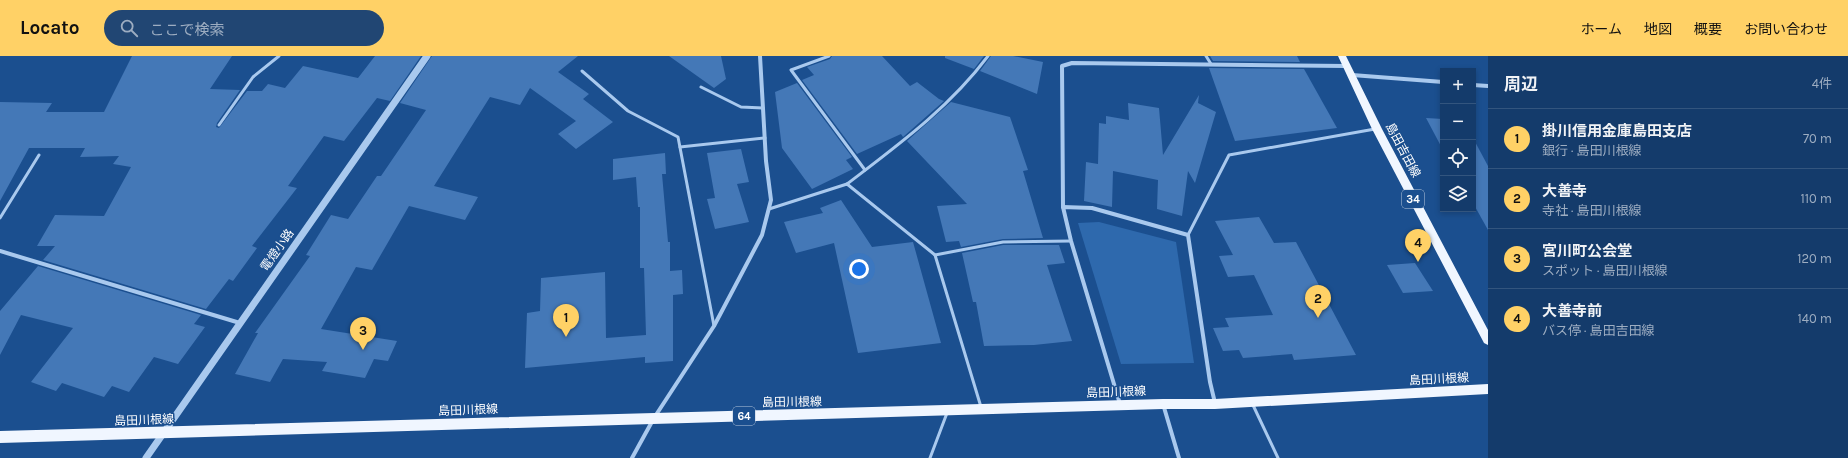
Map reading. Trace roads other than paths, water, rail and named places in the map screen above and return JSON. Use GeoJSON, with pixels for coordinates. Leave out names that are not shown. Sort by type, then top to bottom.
{"type":"FeatureCollection","features":[{"type":"Feature","properties":{"kind":"main road","name":"島田吉田線"},"geometry":{"type":"LineString","coordinates":[[1342,56],[1377,129],[1488,340]]}},
{"type":"Feature","properties":{"kind":"main road","name":"島田川根線"},"geometry":{"type":"LineString","coordinates":[[0,437],[1120,405],[1216,404],[1251,400],[1488,390]]}},
{"type":"Feature","properties":{"kind":"street","name":"電燈小路"},"geometry":{"type":"LineString","coordinates":[[146,458],[428,56]]}},
{"type":"Feature","properties":{"kind":"street"},"geometry":{"type":"LineString","coordinates":[[632,458],[654,418],[714,326],[762,235],[771,200],[765,138],[760,56]]}},
{"type":"Feature","properties":{"kind":"street"},"geometry":{"type":"LineString","coordinates":[[1120,405],[1071,241],[1063,207],[1062,66],[1072,63],[1347,66]]}},
{"type":"Feature","properties":{"kind":"street"},"geometry":{"type":"LineString","coordinates":[[1351,75],[1440,82]]}},
{"type":"Feature","properties":{"kind":"street"},"geometry":{"type":"LineString","coordinates":[[1476,84],[1488,86]]}},
{"type":"Feature","properties":{"kind":"street"},"geometry":{"type":"LineString","coordinates":[[1063,207],[1092,208],[1188,235],[1210,382],[1216,404]]}},
{"type":"Feature","properties":{"kind":"street"},"geometry":{"type":"LineString","coordinates":[[0,251],[240,323]]}},
{"type":"Feature","properties":{"kind":"street"},"geometry":{"type":"LineString","coordinates":[[1163,404],[1179,458]]}},
{"type":"Feature","properties":{"kind":"lane"},"geometry":{"type":"LineString","coordinates":[[219,125],[253,78],[278,56]]}},
{"type":"Feature","properties":{"kind":"lane"},"geometry":{"type":"LineString","coordinates":[[829,56],[791,70],[865,170]]}},
{"type":"Feature","properties":{"kind":"lane"},"geometry":{"type":"LineString","coordinates":[[768,208],[847,184],[933,118],[973,78],[988,56]]}},
{"type":"Feature","properties":{"kind":"lane"},"geometry":{"type":"LineString","coordinates":[[1206,56],[1211,64]]}},
{"type":"Feature","properties":{"kind":"lane"},"geometry":{"type":"LineString","coordinates":[[582,71],[628,111],[678,137],[714,326]]}},
{"type":"Feature","properties":{"kind":"lane"},"geometry":{"type":"LineString","coordinates":[[701,87],[741,107],[763,108]]}},
{"type":"Feature","properties":{"kind":"lane"},"geometry":{"type":"LineString","coordinates":[[1188,235],[1229,155],[1377,129]]}},
{"type":"Feature","properties":{"kind":"lane"},"geometry":{"type":"LineString","coordinates":[[680,147],[765,138]]}},
{"type":"Feature","properties":{"kind":"lane"},"geometry":{"type":"LineString","coordinates":[[0,218],[39,155]]}},
{"type":"Feature","properties":{"kind":"lane"},"geometry":{"type":"LineString","coordinates":[[847,184],[935,255],[982,410]]}},
{"type":"Feature","properties":{"kind":"lane"},"geometry":{"type":"LineString","coordinates":[[935,255],[1003,242],[1071,241]]}},
{"type":"Feature","properties":{"kind":"lane"},"geometry":{"type":"LineString","coordinates":[[1251,400],[1278,458]]}},
{"type":"Feature","properties":{"kind":"lane"},"geometry":{"type":"LineString","coordinates":[[930,458],[948,411]]}},
{"type":"Feature","properties":{"kind":"place","name":"大善寺前"},"geometry":{"type":"Point","coordinates":[1418,262]}},
{"type":"Feature","properties":{"kind":"place","name":"大善寺"},"geometry":{"type":"Point","coordinates":[1318,318]}},
{"type":"Feature","properties":{"kind":"place","name":"掛川信用金庫島田支店"},"geometry":{"type":"Point","coordinates":[566,337]}},
{"type":"Feature","properties":{"kind":"place","name":"宮川町公会堂"},"geometry":{"type":"Point","coordinates":[363,350]}}]}
